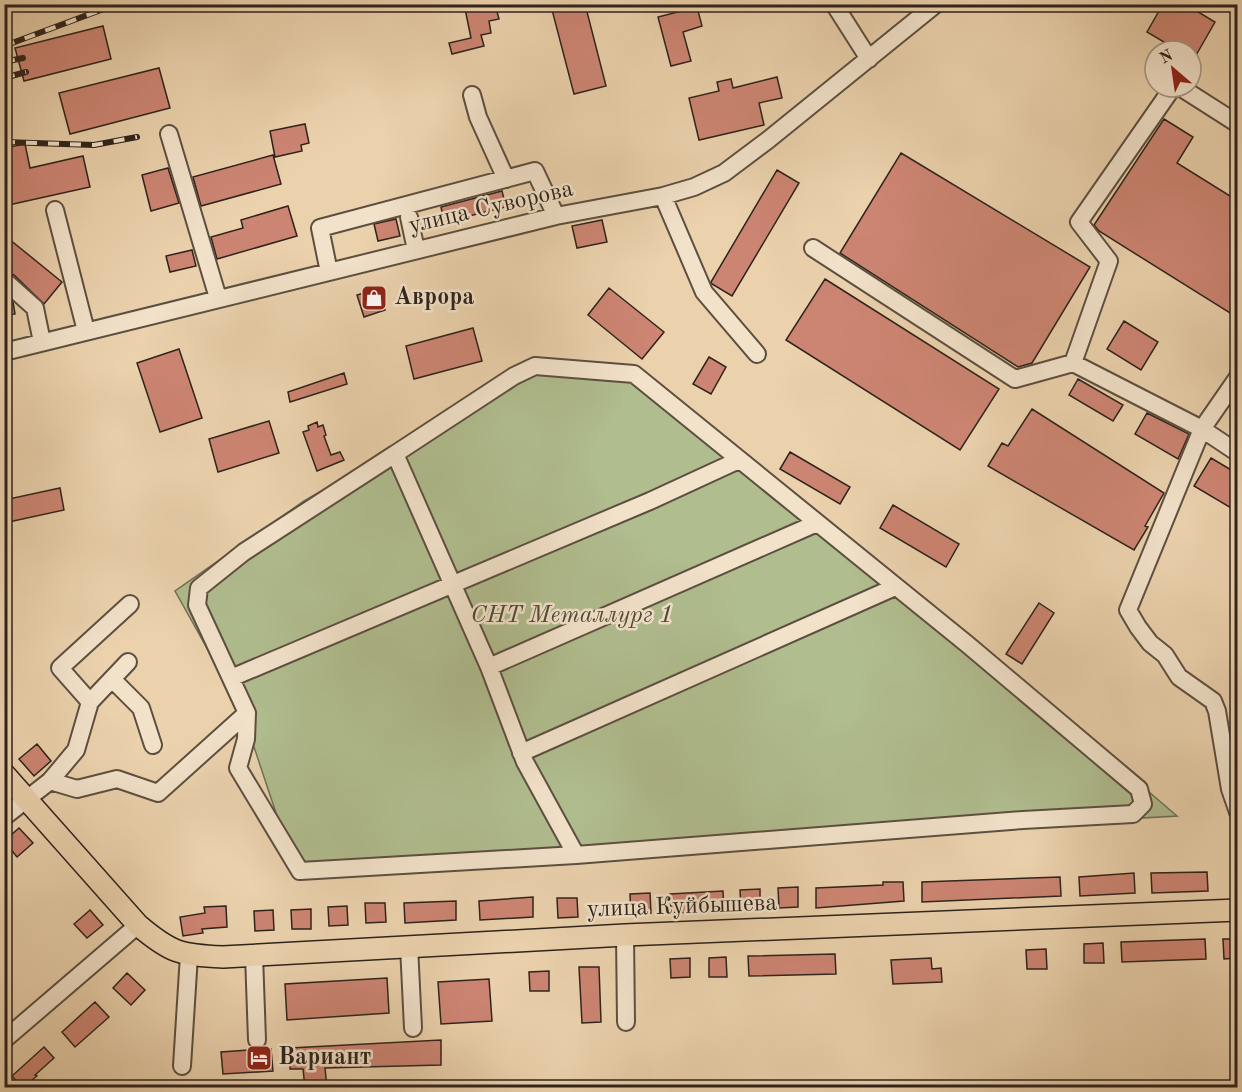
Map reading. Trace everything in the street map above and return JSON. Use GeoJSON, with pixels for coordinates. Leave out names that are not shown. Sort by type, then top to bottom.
{"type":"FeatureCollection","features":[{"type":"Feature","properties":{"kind":"main road","name":"улица Куйбышева"},"geometry":{"type":"LineString","coordinates":[[4,774],[138,925],[162,945],[189,955],[224,957],[625,935],[1238,910]]}},
{"type":"Feature","properties":{"kind":"street"},"geometry":{"type":"LineString","coordinates":[[834,4],[869,59]]}},
{"type":"Feature","properties":{"kind":"street","name":"улица Суворова"},"geometry":{"type":"LineString","coordinates":[[4,352],[556,216],[663,196],[694,187],[724,173],[936,4]]}},
{"type":"Feature","properties":{"kind":"street"},"geometry":{"type":"LineString","coordinates":[[472,95],[478,117],[506,179]]}},
{"type":"Feature","properties":{"kind":"street"},"geometry":{"type":"LineString","coordinates":[[1073,363],[1109,261],[1078,222],[1165,99]]}},
{"type":"Feature","properties":{"kind":"street"},"geometry":{"type":"LineString","coordinates":[[1199,99],[1238,124]]}},
{"type":"Feature","properties":{"kind":"street"},"geometry":{"type":"LineString","coordinates":[[168,134],[218,298]]}},
{"type":"Feature","properties":{"kind":"street"},"geometry":{"type":"LineString","coordinates":[[329,272],[321,228],[535,171],[556,216]]}},
{"type":"Feature","properties":{"kind":"street"},"geometry":{"type":"LineString","coordinates":[[663,196],[704,292],[757,354]]}},
{"type":"Feature","properties":{"kind":"street"},"geometry":{"type":"LineString","coordinates":[[54,210],[86,331]]}},
{"type":"Feature","properties":{"kind":"street"},"geometry":{"type":"LineString","coordinates":[[409,218],[416,250]]}},
{"type":"Feature","properties":{"kind":"street"},"geometry":{"type":"LineString","coordinates":[[813,248],[1015,379],[1073,363],[1202,429],[1238,453]]}},
{"type":"Feature","properties":{"kind":"street"},"geometry":{"type":"LineString","coordinates":[[4,284],[7,283],[35,308],[42,342]]}},
{"type":"Feature","properties":{"kind":"street"},"geometry":{"type":"LineString","coordinates":[[534,366],[634,374],[895,586],[1138,789],[1143,804],[1133,814],[1023,820],[576,855],[300,871],[238,768],[246,739],[247,713],[197,605],[199,588],[244,552],[395,454],[514,376],[534,366]]}},
{"type":"Feature","properties":{"kind":"street"},"geometry":{"type":"LineString","coordinates":[[1238,377],[1202,429],[1128,610],[1150,643],[1165,655],[1179,677],[1213,701],[1217,711],[1230,789],[1238,812]]}},
{"type":"Feature","properties":{"kind":"street"},"geometry":{"type":"LineString","coordinates":[[395,454],[489,667],[521,753],[576,855]]}},
{"type":"Feature","properties":{"kind":"street"},"geometry":{"type":"LineString","coordinates":[[231,678],[650,501],[739,460]]}},
{"type":"Feature","properties":{"kind":"street"},"geometry":{"type":"LineString","coordinates":[[489,667],[817,523]]}},
{"type":"Feature","properties":{"kind":"street"},"geometry":{"type":"LineString","coordinates":[[521,753],[895,586]]}},
{"type":"Feature","properties":{"kind":"street"},"geometry":{"type":"LineString","coordinates":[[90,702],[60,668],[130,604]]}},
{"type":"Feature","properties":{"kind":"street"},"geometry":{"type":"LineString","coordinates":[[4,817],[50,781],[76,750],[90,702],[128,662]]}},
{"type":"Feature","properties":{"kind":"street"},"geometry":{"type":"LineString","coordinates":[[112,679],[141,708],[153,745]]}},
{"type":"Feature","properties":{"kind":"street"},"geometry":{"type":"LineString","coordinates":[[50,781],[77,789],[117,779],[158,793],[247,713]]}},
{"type":"Feature","properties":{"kind":"street"},"geometry":{"type":"LineString","coordinates":[[4,1040],[138,925]]}},
{"type":"Feature","properties":{"kind":"street"},"geometry":{"type":"LineString","coordinates":[[625,935],[626,1022]]}},
{"type":"Feature","properties":{"kind":"street"},"geometry":{"type":"LineString","coordinates":[[409,946],[413,1028]]}},
{"type":"Feature","properties":{"kind":"street"},"geometry":{"type":"LineString","coordinates":[[182,1066],[189,955]]}},
{"type":"Feature","properties":{"kind":"street"},"geometry":{"type":"LineString","coordinates":[[254,955],[257,1040]]}},
{"type":"Feature","properties":{"kind":"green space","name":"СНТ Металлург 1"},"geometry":{"type":"Polygon","coordinates":[[[526,361],[625,367],[648,375],[1020,681],[1177,816],[294,867],[242,711],[175,591],[304,501],[431,429],[526,361]]]}},
{"type":"Feature","properties":{"kind":"building"},"geometry":{"type":"Polygon","coordinates":[[[464,4],[495,4],[499,19],[489,21],[491,33],[481,35],[484,46],[452,54],[449,43],[471,38],[464,4]]]}},
{"type":"Feature","properties":{"kind":"building"},"geometry":{"type":"Polygon","coordinates":[[[585,4],[606,86],[574,94],[551,6],[585,4]]]}},
{"type":"Feature","properties":{"kind":"building"},"geometry":{"type":"Polygon","coordinates":[[[1163,4],[1185,4],[1215,22],[1203,43],[1203,39],[1159,39],[1147,32],[1163,4]]]}},
{"type":"Feature","properties":{"kind":"building"},"geometry":{"type":"Polygon","coordinates":[[[697,7],[702,26],[683,32],[691,61],[671,66],[658,17],[697,7]]]}},
{"type":"Feature","properties":{"kind":"building"},"geometry":{"type":"Polygon","coordinates":[[[103,26],[111,59],[24,81],[15,48],[103,26]]]}},
{"type":"Feature","properties":{"kind":"building"},"geometry":{"type":"Polygon","coordinates":[[[159,68],[170,108],[70,134],[59,93],[159,68]]]}},
{"type":"Feature","properties":{"kind":"building"},"geometry":{"type":"Polygon","coordinates":[[[777,77],[782,98],[759,103],[764,125],[699,140],[689,98],[719,91],[717,82],[731,79],[733,88],[777,77]]]}},
{"type":"Feature","properties":{"kind":"building"},"geometry":{"type":"Polygon","coordinates":[[[1164,119],[1193,137],[1177,163],[1238,201],[1238,318],[1099,231],[1094,225],[1164,119]]]}},
{"type":"Feature","properties":{"kind":"building"},"geometry":{"type":"Polygon","coordinates":[[[305,124],[309,143],[301,145],[302,151],[275,157],[270,131],[305,124]]]}},
{"type":"Feature","properties":{"kind":"building"},"geometry":{"type":"Polygon","coordinates":[[[25,144],[30,168],[83,156],[90,187],[4,206],[4,148],[25,144]]]}},
{"type":"Feature","properties":{"kind":"building"},"geometry":{"type":"Polygon","coordinates":[[[901,153],[1090,267],[1032,363],[1018,367],[840,253],[901,153]]]}},
{"type":"Feature","properties":{"kind":"building"},"geometry":{"type":"Polygon","coordinates":[[[273,155],[281,184],[201,206],[193,177],[273,155]]]}},
{"type":"Feature","properties":{"kind":"building"},"geometry":{"type":"Polygon","coordinates":[[[168,168],[179,203],[151,211],[142,175],[168,168]]]}},
{"type":"Feature","properties":{"kind":"building"},"geometry":{"type":"Polygon","coordinates":[[[777,170],[799,183],[732,296],[711,282],[777,170]]]}},
{"type":"Feature","properties":{"kind":"building"},"geometry":{"type":"Polygon","coordinates":[[[502,191],[506,207],[444,222],[441,207],[502,191]]]}},
{"type":"Feature","properties":{"kind":"building"},"geometry":{"type":"Polygon","coordinates":[[[288,206],[297,236],[217,259],[211,237],[243,228],[241,220],[288,206]]]}},
{"type":"Feature","properties":{"kind":"building"},"geometry":{"type":"Polygon","coordinates":[[[396,219],[400,236],[378,241],[374,224],[396,219]]]}},
{"type":"Feature","properties":{"kind":"building"},"geometry":{"type":"Polygon","coordinates":[[[602,220],[607,242],[577,248],[572,226],[602,220]]]}},
{"type":"Feature","properties":{"kind":"building"},"geometry":{"type":"Polygon","coordinates":[[[9,239],[62,282],[44,304],[14,275],[4,273],[4,245],[9,239]]]}},
{"type":"Feature","properties":{"kind":"building"},"geometry":{"type":"Polygon","coordinates":[[[192,250],[196,266],[170,272],[166,256],[192,250]]]}},
{"type":"Feature","properties":{"kind":"building"},"geometry":{"type":"Polygon","coordinates":[[[825,279],[999,389],[960,450],[786,340],[825,279]]]}},
{"type":"Feature","properties":{"kind":"building"},"geometry":{"type":"Polygon","coordinates":[[[609,288],[664,332],[642,359],[588,315],[609,288]]]}},
{"type":"Feature","properties":{"kind":"building"},"geometry":{"type":"Polygon","coordinates":[[[378,289],[385,310],[364,317],[357,295],[378,289]]]}},
{"type":"Feature","properties":{"kind":"building"},"geometry":{"type":"Polygon","coordinates":[[[4,295],[13,302],[15,314],[4,316],[4,295]]]}},
{"type":"Feature","properties":{"kind":"building"},"geometry":{"type":"Polygon","coordinates":[[[1124,321],[1158,342],[1141,370],[1107,349],[1124,321]]]}},
{"type":"Feature","properties":{"kind":"building"},"geometry":{"type":"Polygon","coordinates":[[[473,328],[482,361],[414,379],[406,346],[473,328]]]}},
{"type":"Feature","properties":{"kind":"building"},"geometry":{"type":"Polygon","coordinates":[[[179,349],[202,418],[160,432],[137,363],[179,349]]]}},
{"type":"Feature","properties":{"kind":"building"},"geometry":{"type":"Polygon","coordinates":[[[709,357],[726,367],[711,394],[693,384],[709,357]]]}},
{"type":"Feature","properties":{"kind":"building"},"geometry":{"type":"Polygon","coordinates":[[[344,373],[347,384],[290,402],[288,392],[344,373]]]}},
{"type":"Feature","properties":{"kind":"building"},"geometry":{"type":"Polygon","coordinates":[[[1078,379],[1123,405],[1113,421],[1069,395],[1078,379]]]}},
{"type":"Feature","properties":{"kind":"building"},"geometry":{"type":"Polygon","coordinates":[[[1032,409],[1164,493],[1134,550],[988,466],[1002,443],[1008,446],[1032,409]]]}},
{"type":"Feature","properties":{"kind":"building"},"geometry":{"type":"Polygon","coordinates":[[[1147,413],[1189,434],[1178,459],[1135,434],[1147,413]]]}},
{"type":"Feature","properties":{"kind":"building"},"geometry":{"type":"Polygon","coordinates":[[[269,421],[279,453],[218,472],[209,439],[269,421]]]}},
{"type":"Feature","properties":{"kind":"building"},"geometry":{"type":"Polygon","coordinates":[[[317,422],[318,427],[323,425],[326,435],[324,436],[331,455],[340,452],[344,460],[317,471],[303,432],[309,430],[308,426],[317,422]]]}},
{"type":"Feature","properties":{"kind":"building"},"geometry":{"type":"Polygon","coordinates":[[[790,452],[850,487],[840,504],[780,469],[790,452]]]}},
{"type":"Feature","properties":{"kind":"building"},"geometry":{"type":"Polygon","coordinates":[[[1211,458],[1238,474],[1238,512],[1194,486],[1211,458]]]}},
{"type":"Feature","properties":{"kind":"building"},"geometry":{"type":"Polygon","coordinates":[[[60,488],[64,510],[4,523],[4,500],[60,488]]]}},
{"type":"Feature","properties":{"kind":"building"},"geometry":{"type":"Polygon","coordinates":[[[893,505],[959,544],[946,567],[880,528],[893,505]]]}},
{"type":"Feature","properties":{"kind":"building"},"geometry":{"type":"Polygon","coordinates":[[[1039,603],[1054,613],[1022,664],[1006,654],[1039,603]]]}},
{"type":"Feature","properties":{"kind":"building"},"geometry":{"type":"Polygon","coordinates":[[[37,744],[51,761],[34,776],[19,759],[37,744]]]}},
{"type":"Feature","properties":{"kind":"building"},"geometry":{"type":"Polygon","coordinates":[[[19,828],[33,843],[17,857],[4,841],[19,828]]]}},
{"type":"Feature","properties":{"kind":"building"},"geometry":{"type":"Polygon","coordinates":[[[1207,872],[1208,891],[1152,893],[1151,873],[1207,872]]]}},
{"type":"Feature","properties":{"kind":"building"},"geometry":{"type":"Polygon","coordinates":[[[1134,873],[1135,893],[1080,896],[1079,877],[1134,873]]]}},
{"type":"Feature","properties":{"kind":"building"},"geometry":{"type":"Polygon","coordinates":[[[1060,877],[1061,896],[922,902],[922,882],[1060,877]]]}},
{"type":"Feature","properties":{"kind":"building"},"geometry":{"type":"Polygon","coordinates":[[[883,882],[903,882],[904,901],[816,908],[816,888],[883,885],[883,882]]]}},
{"type":"Feature","properties":{"kind":"building"},"geometry":{"type":"Polygon","coordinates":[[[798,887],[798,907],[779,908],[778,888],[798,887]]]}},
{"type":"Feature","properties":{"kind":"building"},"geometry":{"type":"Polygon","coordinates":[[[760,889],[760,909],[741,909],[740,890],[760,889]]]}},
{"type":"Feature","properties":{"kind":"building"},"geometry":{"type":"Polygon","coordinates":[[[723,891],[724,911],[671,913],[670,894],[723,891]]]}},
{"type":"Feature","properties":{"kind":"building"},"geometry":{"type":"Polygon","coordinates":[[[650,893],[651,913],[631,914],[630,894],[650,893]]]}},
{"type":"Feature","properties":{"kind":"building"},"geometry":{"type":"Polygon","coordinates":[[[533,897],[533,917],[480,920],[479,901],[533,897]]]}},
{"type":"Feature","properties":{"kind":"building"},"geometry":{"type":"Polygon","coordinates":[[[557,898],[577,898],[578,917],[558,918],[557,898]]]}},
{"type":"Feature","properties":{"kind":"building"},"geometry":{"type":"Polygon","coordinates":[[[456,901],[456,920],[405,923],[404,903],[456,901]]]}},
{"type":"Feature","properties":{"kind":"building"},"geometry":{"type":"Polygon","coordinates":[[[365,903],[385,903],[386,922],[366,923],[365,903]]]}},
{"type":"Feature","properties":{"kind":"building"},"geometry":{"type":"Polygon","coordinates":[[[226,906],[227,927],[202,929],[203,933],[183,936],[180,917],[205,913],[204,907],[226,906]]]}},
{"type":"Feature","properties":{"kind":"building"},"geometry":{"type":"Polygon","coordinates":[[[347,906],[348,925],[329,926],[328,907],[347,906]]]}},
{"type":"Feature","properties":{"kind":"building"},"geometry":{"type":"Polygon","coordinates":[[[311,909],[311,929],[292,929],[291,910],[311,909]]]}},
{"type":"Feature","properties":{"kind":"building"},"geometry":{"type":"Polygon","coordinates":[[[90,910],[103,925],[87,938],[74,924],[90,910]]]}},
{"type":"Feature","properties":{"kind":"building"},"geometry":{"type":"Polygon","coordinates":[[[273,910],[274,930],[255,931],[254,911],[273,910]]]}},
{"type":"Feature","properties":{"kind":"building"},"geometry":{"type":"Polygon","coordinates":[[[1205,939],[1206,959],[1122,962],[1121,942],[1205,939]]]}},
{"type":"Feature","properties":{"kind":"building"},"geometry":{"type":"Polygon","coordinates":[[[1223,939],[1238,939],[1238,958],[1224,959],[1223,939]]]}},
{"type":"Feature","properties":{"kind":"building"},"geometry":{"type":"Polygon","coordinates":[[[1103,943],[1104,963],[1084,963],[1084,944],[1103,943]]]}},
{"type":"Feature","properties":{"kind":"building"},"geometry":{"type":"Polygon","coordinates":[[[1046,949],[1047,969],[1027,969],[1026,950],[1046,949]]]}},
{"type":"Feature","properties":{"kind":"building"},"geometry":{"type":"Polygon","coordinates":[[[835,954],[836,974],[749,976],[748,956],[835,954]]]}},
{"type":"Feature","properties":{"kind":"building"},"geometry":{"type":"Polygon","coordinates":[[[726,957],[727,977],[709,977],[709,958],[726,957]]]}},
{"type":"Feature","properties":{"kind":"building"},"geometry":{"type":"Polygon","coordinates":[[[690,958],[690,977],[671,978],[670,959],[690,958]]]}},
{"type":"Feature","properties":{"kind":"building"},"geometry":{"type":"Polygon","coordinates":[[[931,958],[932,969],[941,968],[942,982],[893,984],[891,960],[931,958]]]}},
{"type":"Feature","properties":{"kind":"building"},"geometry":{"type":"Polygon","coordinates":[[[579,967],[599,967],[601,1022],[582,1023],[579,967]]]}},
{"type":"Feature","properties":{"kind":"building"},"geometry":{"type":"Polygon","coordinates":[[[549,971],[549,991],[530,991],[529,972],[549,971]]]}},
{"type":"Feature","properties":{"kind":"building"},"geometry":{"type":"Polygon","coordinates":[[[127,973],[145,990],[131,1005],[113,988],[127,973]]]}},
{"type":"Feature","properties":{"kind":"building"},"geometry":{"type":"Polygon","coordinates":[[[387,978],[389,1013],[287,1020],[285,984],[387,978]]]}},
{"type":"Feature","properties":{"kind":"building"},"geometry":{"type":"Polygon","coordinates":[[[489,979],[492,1021],[441,1024],[438,982],[489,979]]]}},
{"type":"Feature","properties":{"kind":"building"},"geometry":{"type":"Polygon","coordinates":[[[95,1002],[109,1017],[75,1047],[62,1032],[95,1002]]]}},
{"type":"Feature","properties":{"kind":"building"},"geometry":{"type":"Polygon","coordinates":[[[441,1040],[441,1065],[325,1068],[327,1088],[305,1088],[303,1069],[290,1069],[290,1048],[441,1040]]]}},
{"type":"Feature","properties":{"kind":"building"},"geometry":{"type":"Polygon","coordinates":[[[44,1047],[54,1058],[22,1088],[12,1076],[44,1047]]]}},
{"type":"Feature","properties":{"kind":"building"},"geometry":{"type":"Polygon","coordinates":[[[271,1049],[273,1071],[223,1074],[221,1052],[271,1049]]]}},
{"type":"Feature","properties":{"kind":"railway"},"geometry":{"type":"LineString","coordinates":[[4,46],[117,4]]}},
{"type":"Feature","properties":{"kind":"railway"},"geometry":{"type":"LineString","coordinates":[[4,62],[23,58]]}},
{"type":"Feature","properties":{"kind":"railway"},"geometry":{"type":"LineString","coordinates":[[4,78],[26,72]]}},
{"type":"Feature","properties":{"kind":"railway"},"geometry":{"type":"LineString","coordinates":[[4,142],[94,145],[137,137]]}},
{"type":"Feature","properties":{"kind":"place","name":"Аврора"},"geometry":{"type":"Point","coordinates":[374,298]}},
{"type":"Feature","properties":{"kind":"place","name":"Вариант"},"geometry":{"type":"Point","coordinates":[259,1058]}}]}
